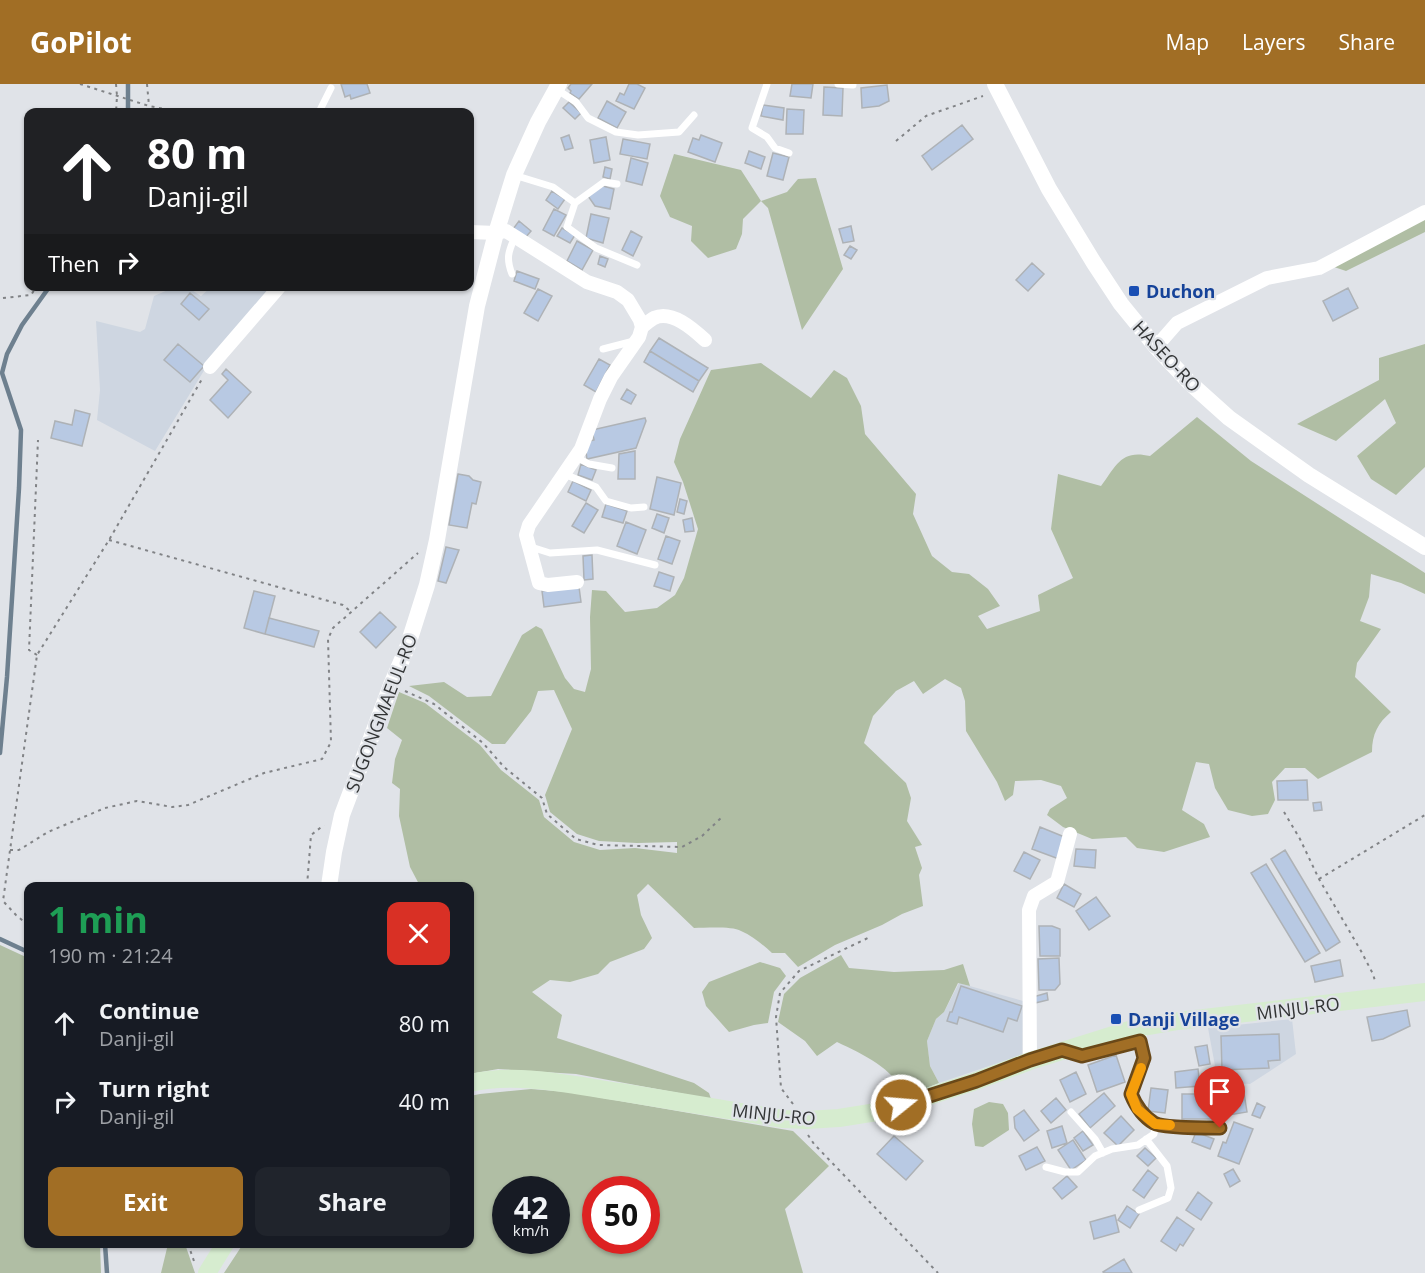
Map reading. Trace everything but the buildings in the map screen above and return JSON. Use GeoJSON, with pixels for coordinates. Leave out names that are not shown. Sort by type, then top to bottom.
{"type":"FeatureCollection","features":[{"type":"Feature","properties":{"kind":"main road","name":"MINJU-RO"},"geometry":{"type":"LineString","coordinates":[[474,1082],[495,1079],[540,1081],[797,1120],[839,1118],[883,1111],[1119,1032],[1144,1034],[1178,1021],[1425,992]]}},
{"type":"Feature","properties":{"kind":"main road"},"geometry":{"type":"LineString","coordinates":[[207,1273],[223,1248]]}},
{"type":"Feature","properties":{"kind":"street","name":"SUGONGMAEUL-RO"},"geometry":{"type":"LineString","coordinates":[[330,882],[342,815],[407,648],[427,585],[437,540],[477,306],[496,233],[514,175],[557,86]]}},
{"type":"Feature","properties":{"kind":"street","name":"HASEO-RO"},"geometry":{"type":"LineString","coordinates":[[997,88],[1049,189],[1094,263],[1121,304],[1156,347],[1190,383],[1229,418],[1310,475],[1425,547]]}},
{"type":"Feature","properties":{"kind":"street"},"geometry":{"type":"LineString","coordinates":[[1156,347],[1177,323],[1267,278],[1319,268],[1425,212]]}},
{"type":"Feature","properties":{"kind":"street"},"geometry":{"type":"LineString","coordinates":[[474,232],[506,231],[587,282],[617,292],[628,300],[640,320],[642,327],[639,337],[611,377],[581,449],[529,525],[526,535],[539,583],[548,585],[577,582]]}},
{"type":"Feature","properties":{"kind":"street"},"geometry":{"type":"LineString","coordinates":[[210,367],[276,291]]}},
{"type":"Feature","properties":{"kind":"street"},"geometry":{"type":"LineString","coordinates":[[642,327],[655,317],[672,317],[689,326],[705,340]]}},
{"type":"Feature","properties":{"kind":"street"},"geometry":{"type":"LineString","coordinates":[[1030,1060],[1029,910],[1034,896],[1057,882],[1070,834]]}},
{"type":"Feature","properties":{"kind":"lane"},"geometry":{"type":"LineString","coordinates":[[767,84],[752,128],[767,137],[775,147],[789,153]]}},
{"type":"Feature","properties":{"kind":"lane"},"geometry":{"type":"LineString","coordinates":[[838,84],[853,85]]}},
{"type":"Feature","properties":{"kind":"lane","name":"SUGONGMAEUL-RO"},"geometry":{"type":"LineString","coordinates":[[557,86],[576,102],[588,118],[616,132],[638,135],[679,132],[694,115]]}},
{"type":"Feature","properties":{"kind":"lane"},"geometry":{"type":"LineString","coordinates":[[321,108],[331,88]]}},
{"type":"Feature","properties":{"kind":"lane"},"geometry":{"type":"LineString","coordinates":[[514,175],[553,187],[575,203]]}},
{"type":"Feature","properties":{"kind":"lane"},"geometry":{"type":"LineString","coordinates":[[617,184],[604,182],[575,203],[567,227],[596,248],[637,265]]}},
{"type":"Feature","properties":{"kind":"lane"},"geometry":{"type":"LineString","coordinates":[[512,274],[508,264],[510,249],[515,237]]}},
{"type":"Feature","properties":{"kind":"lane"},"geometry":{"type":"LineString","coordinates":[[603,349],[630,342],[634,344]]}},
{"type":"Feature","properties":{"kind":"lane"},"geometry":{"type":"LineString","coordinates":[[576,457],[589,464],[612,468]]}},
{"type":"Feature","properties":{"kind":"lane"},"geometry":{"type":"LineString","coordinates":[[564,474],[596,487],[606,501],[631,508],[644,507]]}},
{"type":"Feature","properties":{"kind":"lane"},"geometry":{"type":"LineString","coordinates":[[528,546],[550,553],[597,550],[655,565]]}},
{"type":"Feature","properties":{"kind":"lane"},"geometry":{"type":"LineString","coordinates":[[1144,1034],[1144,1058],[1131,1094],[1137,1109],[1155,1124],[1220,1128]]}},
{"type":"Feature","properties":{"kind":"lane"},"geometry":{"type":"LineString","coordinates":[[1071,1112],[1095,1139],[1103,1153]]}},
{"type":"Feature","properties":{"kind":"lane"},"geometry":{"type":"LineString","coordinates":[[1046,1167],[1065,1172],[1078,1172],[1095,1156],[1112,1149],[1138,1145],[1154,1134],[1155,1124]]}},
{"type":"Feature","properties":{"kind":"lane"},"geometry":{"type":"LineString","coordinates":[[1139,1210],[1167,1198],[1171,1188],[1167,1166],[1146,1139]]}},
{"type":"Feature","properties":{"kind":"path"},"geometry":{"type":"LineString","coordinates":[[80,84],[159,108]]}},
{"type":"Feature","properties":{"kind":"path"},"geometry":{"type":"LineString","coordinates":[[116,84],[116,108]]}},
{"type":"Feature","properties":{"kind":"path"},"geometry":{"type":"LineString","coordinates":[[147,84],[149,106]]}},
{"type":"Feature","properties":{"kind":"path"},"geometry":{"type":"LineString","coordinates":[[896,141],[926,116],[997,88]]}},
{"type":"Feature","properties":{"kind":"path"},"geometry":{"type":"LineString","coordinates":[[3,298],[31,295],[34,291]]}},
{"type":"Feature","properties":{"kind":"path"},"geometry":{"type":"LineString","coordinates":[[24,922],[2,900],[37,655],[109,540],[210,367]]}},
{"type":"Feature","properties":{"kind":"path"},"geometry":{"type":"LineString","coordinates":[[37,655],[29,650],[38,440]]}},
{"type":"Feature","properties":{"kind":"path"},"geometry":{"type":"LineString","coordinates":[[109,540],[343,605],[350,611]]}},
{"type":"Feature","properties":{"kind":"path","name":"SUGONGMAEUL-RO"},"geometry":{"type":"LineString","coordinates":[[10,850],[19,850],[48,832],[105,808],[137,801],[172,807],[188,805],[264,773],[322,759],[331,742],[328,639],[333,628],[427,545],[437,540]]}},
{"type":"Feature","properties":{"kind":"path"},"geometry":{"type":"LineString","coordinates":[[391,685],[434,704],[483,743],[504,767],[542,798],[547,814],[576,839],[598,845],[682,847],[702,836],[721,818]]}},
{"type":"Feature","properties":{"kind":"path"},"geometry":{"type":"LineString","coordinates":[[1284,812],[1373,974],[1380,998]]}},
{"type":"Feature","properties":{"kind":"path"},"geometry":{"type":"LineString","coordinates":[[306,882],[310,835],[330,820],[342,815]]}},
{"type":"Feature","properties":{"kind":"path"},"geometry":{"type":"LineString","coordinates":[[1319,879],[1425,815]]}},
{"type":"Feature","properties":{"kind":"path"},"geometry":{"type":"LineString","coordinates":[[870,937],[799,971],[780,993],[776,1017],[781,1088],[796,1108],[797,1120],[814,1144],[938,1273]]}},
{"type":"Feature","properties":{"kind":"path"},"geometry":{"type":"LineString","coordinates":[[189,1248],[198,1273]]}},
{"type":"Feature","properties":{"kind":"shaded area"},"geometry":{"type":"Polygon","coordinates":[[[166,291],[193,291],[201,296],[207,291],[269,291],[208,364],[155,451],[97,420],[100,390],[96,321],[140,332],[145,329],[154,296],[166,291]]]}},
{"type":"Feature","properties":{"kind":"shaded area"},"geometry":{"type":"Polygon","coordinates":[[[959,983],[1023,1001],[1022,1055],[939,1083],[930,1066],[927,1041],[936,1019],[944,1012],[959,983]]]}},
{"type":"Feature","properties":{"kind":"shaded area"},"geometry":{"type":"Polygon","coordinates":[[[1292,1019],[1296,1054],[1250,1084],[1218,1082],[1208,1028],[1292,1019]]]}},
{"type":"Feature","properties":{"kind":"green space"},"geometry":{"type":"Polygon","coordinates":[[[674,154],[741,170],[761,201],[743,219],[742,234],[736,249],[708,258],[691,241],[692,226],[670,217],[660,196],[674,154]]]}},
{"type":"Feature","properties":{"kind":"green space"},"geometry":{"type":"Polygon","coordinates":[[[816,178],[843,269],[802,330],[768,208],[761,201],[787,192],[798,179],[816,178]]]}},
{"type":"Feature","properties":{"kind":"green space"},"geometry":{"type":"Polygon","coordinates":[[[1425,219],[1425,232],[1346,271],[1334,267],[1425,219]]]}},
{"type":"Feature","properties":{"kind":"green space"},"geometry":{"type":"Polygon","coordinates":[[[1425,344],[1425,467],[1396,495],[1371,479],[1357,456],[1396,423],[1385,399],[1336,441],[1297,424],[1379,380],[1379,358],[1425,344]]]}},
{"type":"Feature","properties":{"kind":"green space"},"geometry":{"type":"Polygon","coordinates":[[[761,363],[811,398],[834,370],[847,378],[861,406],[865,434],[916,494],[913,514],[932,556],[952,572],[969,574],[988,589],[1000,606],[978,616],[987,629],[1040,611],[1038,595],[1073,578],[1051,529],[1058,474],[1101,486],[1120,461],[1132,455],[1150,456],[1197,417],[1251,461],[1425,573],[1425,594],[1401,583],[1371,574],[1369,597],[1360,621],[1381,629],[1357,663],[1355,677],[1391,712],[1377,729],[1372,752],[1318,779],[1305,768],[1285,768],[1272,782],[1275,800],[1268,814],[1252,816],[1228,810],[1215,788],[1209,764],[1196,762],[1182,810],[1204,824],[1210,837],[1164,852],[1137,848],[1126,837],[1092,839],[1063,827],[1047,815],[1050,809],[1067,798],[1061,786],[1041,780],[1015,781],[1013,795],[1005,801],[997,782],[966,731],[965,701],[961,688],[945,679],[923,694],[914,681],[896,691],[873,716],[864,743],[906,783],[911,798],[907,821],[922,845],[915,847],[922,868],[919,875],[923,906],[835,945],[798,967],[785,953],[772,953],[754,938],[737,929],[694,928],[648,884],[637,895],[641,915],[652,938],[644,949],[610,962],[598,974],[570,982],[550,980],[532,992],[562,1015],[557,1038],[694,1083],[709,1093],[711,1099],[576,1074],[498,1069],[474,1073],[474,882],[418,882],[410,867],[399,816],[400,789],[392,783],[395,759],[402,740],[387,728],[399,692],[425,703],[480,745],[501,770],[539,800],[544,817],[574,842],[600,850],[635,848],[677,853],[677,842],[599,841],[577,834],[550,812],[545,795],[572,729],[554,690],[538,691],[531,711],[505,744],[492,744],[429,696],[409,686],[444,682],[467,697],[491,696],[522,635],[536,626],[542,629],[565,678],[574,689],[585,692],[591,669],[592,590],[606,591],[625,612],[657,608],[675,595],[684,578],[698,529],[674,462],[680,439],[711,370],[761,363]]]}},
{"type":"Feature","properties":{"kind":"green space"},"geometry":{"type":"Polygon","coordinates":[[[0,945],[24,956],[24,1248],[100,1248],[101,1273],[0,1273],[0,945]]]}},
{"type":"Feature","properties":{"kind":"green space"},"geometry":{"type":"Polygon","coordinates":[[[841,955],[849,968],[894,972],[944,970],[963,964],[970,986],[958,983],[944,1012],[936,1019],[927,1041],[930,1066],[939,1083],[906,1096],[893,1077],[867,1057],[837,1042],[817,1056],[805,1041],[778,1022],[784,994],[800,978],[841,955]]]}},
{"type":"Feature","properties":{"kind":"green space"},"geometry":{"type":"Polygon","coordinates":[[[760,962],[780,968],[786,976],[774,992],[768,1023],[729,1032],[706,1006],[702,992],[709,982],[760,962]]]}},
{"type":"Feature","properties":{"kind":"green space"},"geometry":{"type":"Polygon","coordinates":[[[531,1089],[568,1092],[793,1131],[829,1166],[785,1209],[803,1273],[224,1273],[240,1248],[474,1248],[474,1095],[531,1089]]]}},
{"type":"Feature","properties":{"kind":"green space"},"geometry":{"type":"Polygon","coordinates":[[[989,1102],[1003,1104],[1008,1113],[1009,1130],[983,1147],[975,1146],[972,1124],[974,1109],[989,1102]]]}},
{"type":"Feature","properties":{"kind":"green space"},"geometry":{"type":"Polygon","coordinates":[[[167,1248],[186,1248],[195,1273],[161,1273],[167,1248]]]}},
{"type":"Feature","properties":{"kind":"waterway"},"geometry":{"type":"LineString","coordinates":[[128,84],[128,108]]}},
{"type":"Feature","properties":{"kind":"waterway"},"geometry":{"type":"LineString","coordinates":[[0,753],[7,677],[21,430],[2,373],[7,354],[22,325],[46,291]]}},
{"type":"Feature","properties":{"kind":"waterway"},"geometry":{"type":"LineString","coordinates":[[0,939],[24,950]]}},
{"type":"Feature","properties":{"kind":"waterway"},"geometry":{"type":"LineString","coordinates":[[105,1248],[107,1273]]}},
{"type":"Feature","properties":{"kind":"slow traffic"},"geometry":{"type":"LineString","coordinates":[[1141,1068],[1131,1094],[1137,1109],[1155,1124],[1170,1125]]}},
{"type":"Feature","properties":{"kind":"place","name":"Duchon"},"geometry":{"type":"Point","coordinates":[1134,291]}},
{"type":"Feature","properties":{"kind":"place","name":"Danji Village"},"geometry":{"type":"Point","coordinates":[1116,1019]}},
{"type":"Feature","properties":{"kind":"route"},"geometry":{"type":"LineString","coordinates":[[901,1105],[1062,1050],[1082,1056],[1140,1041],[1144,1058],[1131,1094],[1137,1109],[1155,1124],[1220,1128]]}}]}
